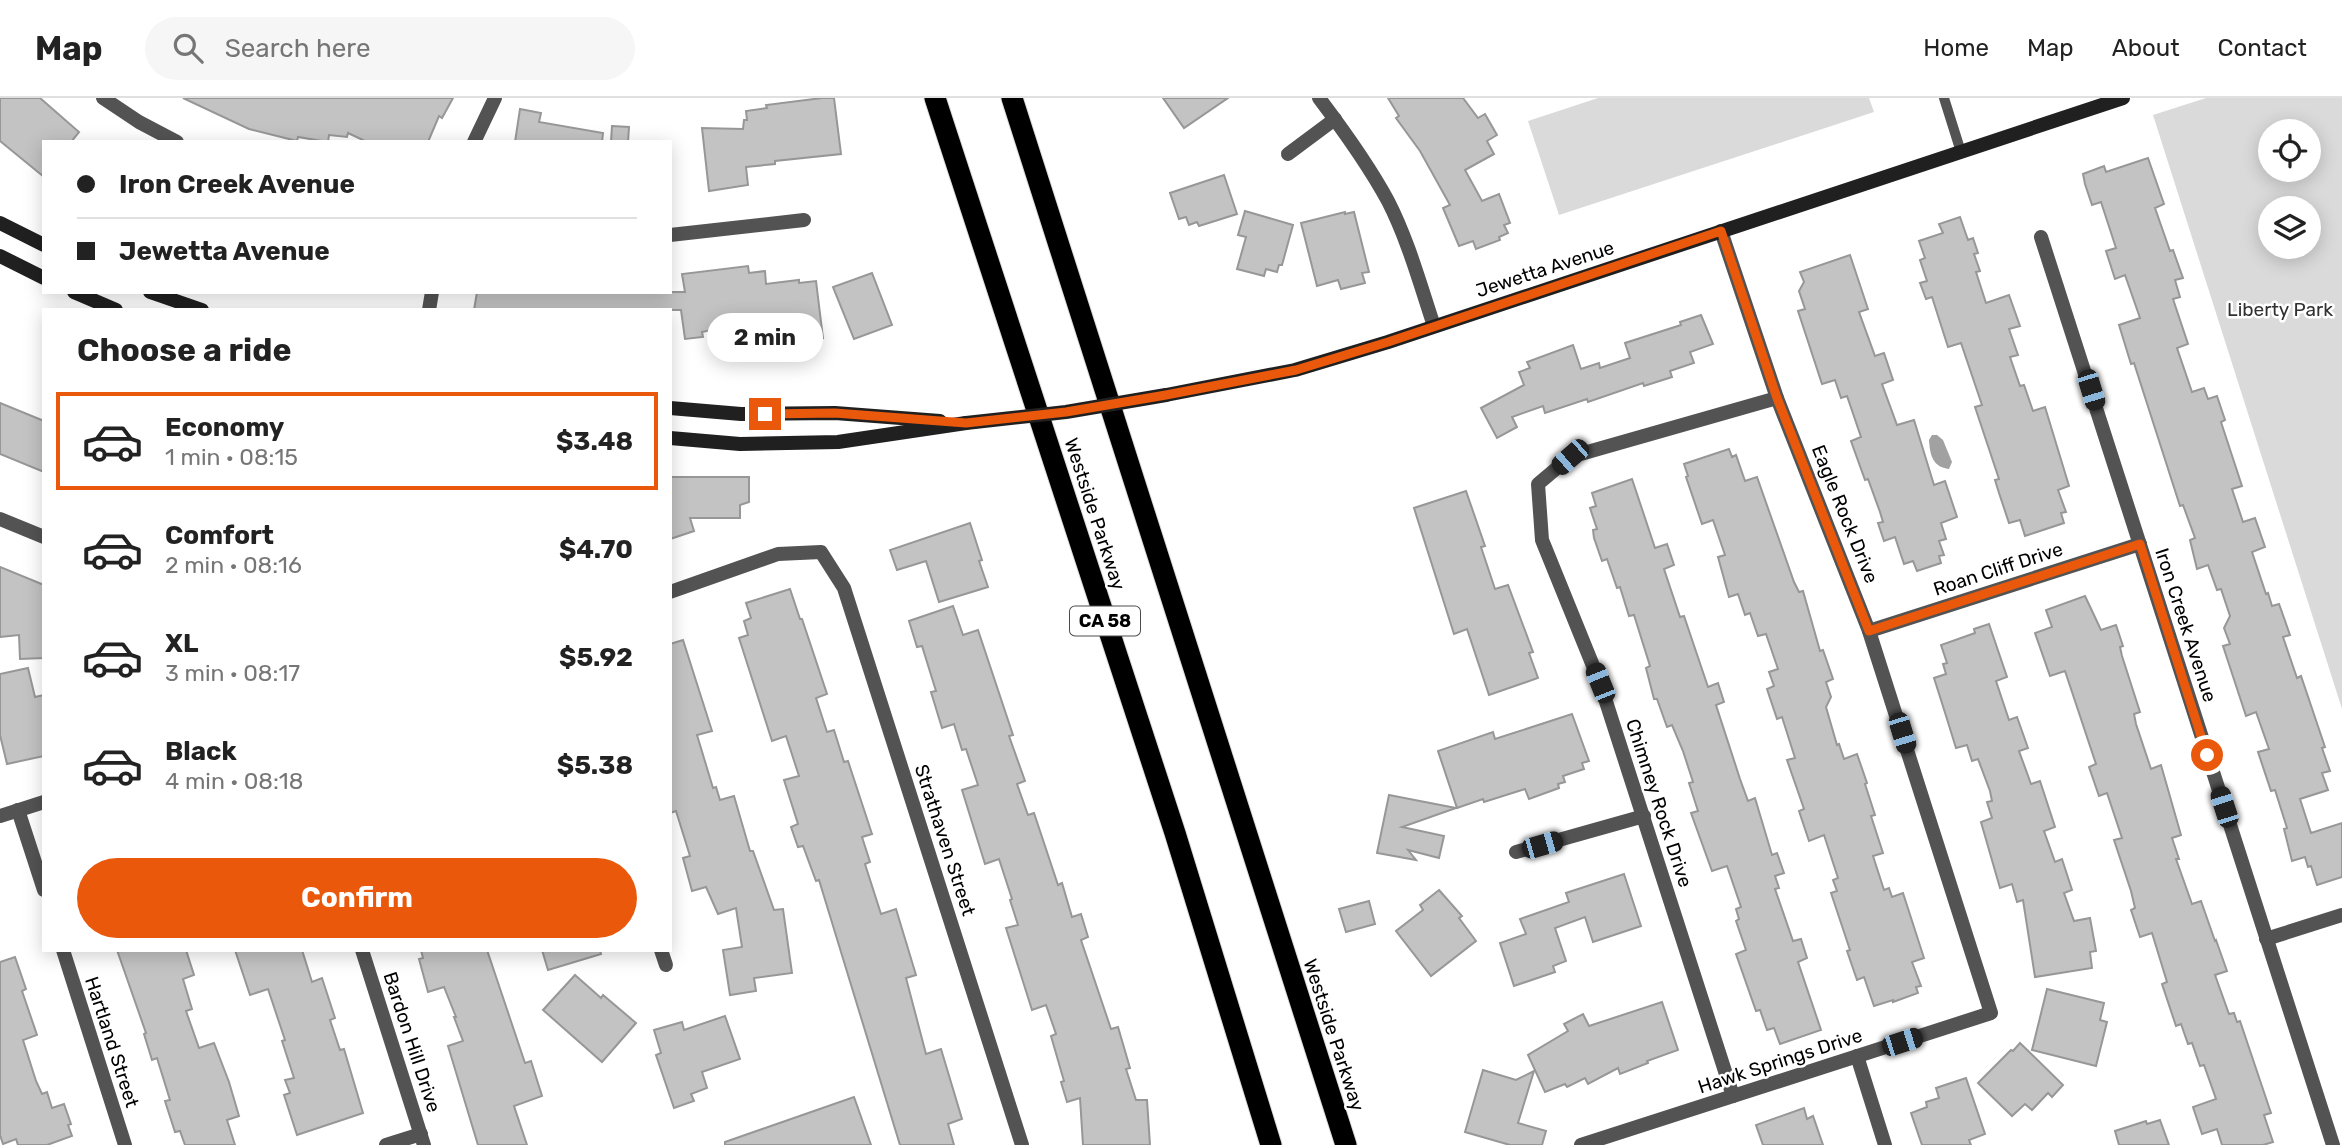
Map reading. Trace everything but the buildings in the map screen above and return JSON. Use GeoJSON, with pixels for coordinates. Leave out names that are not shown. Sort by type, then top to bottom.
{"type":"FeatureCollection","features":[{"type":"Feature","properties":{"kind":"highway","name":"Westside Parkway"},"geometry":{"type":"LineString","coordinates":[[935,98],[1175,833],[1270,1145]]}},
{"type":"Feature","properties":{"kind":"highway","name":"Westside Parkway"},"geometry":{"type":"LineString","coordinates":[[1012,98],[1346,1145]]}},
{"type":"Feature","properties":{"kind":"street"},"geometry":{"type":"LineString","coordinates":[[103,98],[139,122],[173,140]]}},
{"type":"Feature","properties":{"kind":"street"},"geometry":{"type":"LineString","coordinates":[[475,140],[495,98]]}},
{"type":"Feature","properties":{"kind":"street"},"geometry":{"type":"LineString","coordinates":[[1320,98],[1364,160],[1388,202],[1408,245],[1434,326]]}},
{"type":"Feature","properties":{"kind":"street","name":"Jewetta Avenue"},"geometry":{"type":"LineString","coordinates":[[672,438],[740,444],[838,442],[966,423],[1066,412],[1296,370],[2123,98]]}},
{"type":"Feature","properties":{"kind":"street"},"geometry":{"type":"LineString","coordinates":[[1288,154],[1335,119]]}},
{"type":"Feature","properties":{"kind":"street"},"geometry":{"type":"LineString","coordinates":[[672,235],[804,220]]}},
{"type":"Feature","properties":{"kind":"street"},"geometry":{"type":"LineString","coordinates":[[0,223],[42,244]]}},
{"type":"Feature","properties":{"kind":"street","name":"Eagle Rock Drive"},"geometry":{"type":"LineString","coordinates":[[1721,231],[1777,398],[1869,631],[1991,1013]]}},
{"type":"Feature","properties":{"kind":"street","name":"Iron Creek Avenue"},"geometry":{"type":"LineString","coordinates":[[2041,237],[2333,1145]]}},
{"type":"Feature","properties":{"kind":"street"},"geometry":{"type":"LineString","coordinates":[[0,256],[42,277]]}},
{"type":"Feature","properties":{"kind":"street"},"geometry":{"type":"LineString","coordinates":[[79,294],[111,308]]}},
{"type":"Feature","properties":{"kind":"street"},"geometry":{"type":"LineString","coordinates":[[156,294],[196,308]]}},
{"type":"Feature","properties":{"kind":"street","name":"Chimney Rock Drive"},"geometry":{"type":"LineString","coordinates":[[1733,1096],[1600,683],[1542,540],[1538,484],[1570,457],[1777,398]]}},
{"type":"Feature","properties":{"kind":"street","name":"Jewetta Avenue"},"geometry":{"type":"LineString","coordinates":[[672,408],[741,414],[835,413],[966,423]]}},
{"type":"Feature","properties":{"kind":"street"},"geometry":{"type":"LineString","coordinates":[[0,519],[42,536]]}},
{"type":"Feature","properties":{"kind":"street","name":"Roan Cliff Drive"},"geometry":{"type":"LineString","coordinates":[[1869,631],[2140,544]]}},
{"type":"Feature","properties":{"kind":"street","name":"Strathaven Street"},"geometry":{"type":"LineString","coordinates":[[672,591],[778,554],[821,552],[844,588],[1022,1145]]}},
{"type":"Feature","properties":{"kind":"street"},"geometry":{"type":"LineString","coordinates":[[0,816],[42,803]]}},
{"type":"Feature","properties":{"kind":"street"},"geometry":{"type":"LineString","coordinates":[[18,810],[42,884]]}},
{"type":"Feature","properties":{"kind":"street"},"geometry":{"type":"LineString","coordinates":[[1516,852],[1644,816]]}},
{"type":"Feature","properties":{"kind":"street"},"geometry":{"type":"LineString","coordinates":[[2266,939],[2342,915]]}},
{"type":"Feature","properties":{"kind":"street","name":"Hartland Street"},"geometry":{"type":"LineString","coordinates":[[64,952],[125,1145]]}},
{"type":"Feature","properties":{"kind":"street","name":"Bardon Hill Drive"},"geometry":{"type":"LineString","coordinates":[[363,952],[423,1139]]}},
{"type":"Feature","properties":{"kind":"street"},"geometry":{"type":"LineString","coordinates":[[662,952],[666,965]]}},
{"type":"Feature","properties":{"kind":"street","name":"Hawk Springs Drive"},"geometry":{"type":"LineString","coordinates":[[1581,1145],[1991,1013]]}},
{"type":"Feature","properties":{"kind":"street"},"geometry":{"type":"LineString","coordinates":[[1857,1056],[1885,1145]]}},
{"type":"Feature","properties":{"kind":"street"},"geometry":{"type":"LineString","coordinates":[[386,1145],[423,1139]]}},
{"type":"Feature","properties":{"kind":"lane"},"geometry":{"type":"LineString","coordinates":[[1944,98],[1961,152]]}},
{"type":"Feature","properties":{"kind":"green space"},"geometry":{"type":"Polygon","coordinates":[[[1598,98],[1869,98],[1874,112],[1559,215],[1528,121],[1598,98]]]}},
{"type":"Feature","properties":{"kind":"green space","name":"Liberty Park"},"geometry":{"type":"Polygon","coordinates":[[[2206,98],[2342,98],[2342,709],[2153,115],[2206,98]]]}},
{"type":"Feature","properties":{"kind":"shaded area"},"geometry":{"type":"Polygon","coordinates":[[[1932,435],[1943,440],[1952,462],[1949,469],[1939,466],[1933,460],[1929,440],[1932,435]]]}},
{"type":"Feature","properties":{"kind":"route"},"geometry":{"type":"LineString","coordinates":[[765,414],[835,413],[966,423],[1116,405],[1296,370],[1721,231],[1777,398],[1869,631],[2140,544],[2207,755]]}}]}
